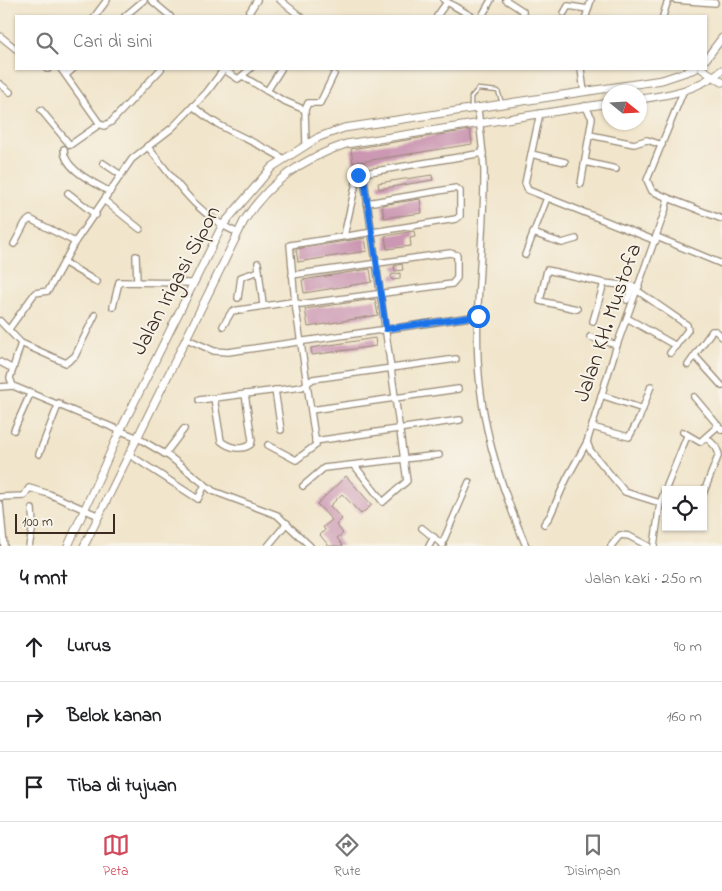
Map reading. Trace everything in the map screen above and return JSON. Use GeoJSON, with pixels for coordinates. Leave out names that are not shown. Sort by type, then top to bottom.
{"type":"FeatureCollection","features":[{"type":"Feature","properties":{"kind":"street"},"geometry":{"type":"LineString","coordinates":[[96,15],[107,0]]}},
{"type":"Feature","properties":{"kind":"street"},"geometry":{"type":"LineString","coordinates":[[126,15],[144,0]]}},
{"type":"Feature","properties":{"kind":"street"},"geometry":{"type":"LineString","coordinates":[[151,0],[169,15]]}},
{"type":"Feature","properties":{"kind":"street"},"geometry":{"type":"LineString","coordinates":[[248,15],[257,0]]}},
{"type":"Feature","properties":{"kind":"street"},"geometry":{"type":"LineString","coordinates":[[280,0],[299,15]]}},
{"type":"Feature","properties":{"kind":"street"},"geometry":{"type":"LineString","coordinates":[[483,15],[491,0]]}},
{"type":"Feature","properties":{"kind":"street"},"geometry":{"type":"LineString","coordinates":[[506,0],[523,11],[523,15]]}},
{"type":"Feature","properties":{"kind":"street"},"geometry":{"type":"LineString","coordinates":[[586,15],[591,0]]}},
{"type":"Feature","properties":{"kind":"street"},"geometry":{"type":"LineString","coordinates":[[663,15],[668,0]]}},
{"type":"Feature","properties":{"kind":"street"},"geometry":{"type":"LineString","coordinates":[[676,0],[716,3]]}},
{"type":"Feature","properties":{"kind":"street"},"geometry":{"type":"LineString","coordinates":[[438,15],[445,1],[469,15]]}},
{"type":"Feature","properties":{"kind":"street"},"geometry":{"type":"LineString","coordinates":[[564,13],[568,6],[588,10]]}},
{"type":"Feature","properties":{"kind":"street"},"geometry":{"type":"LineString","coordinates":[[0,36],[15,48]]}},
{"type":"Feature","properties":{"kind":"street"},"geometry":{"type":"LineString","coordinates":[[707,58],[722,38]]}},
{"type":"Feature","properties":{"kind":"street"},"geometry":{"type":"LineString","coordinates":[[62,70],[100,124]]}},
{"type":"Feature","properties":{"kind":"street"},"geometry":{"type":"LineString","coordinates":[[66,75],[72,70]]}},
{"type":"Feature","properties":{"kind":"street"},"geometry":{"type":"LineString","coordinates":[[41,110],[70,145],[100,124],[106,125],[111,122],[160,70]]}},
{"type":"Feature","properties":{"kind":"street"},"geometry":{"type":"LineString","coordinates":[[9,329],[35,293],[48,290],[65,263],[75,242],[96,215],[132,159],[172,128],[207,92],[222,70]]}},
{"type":"Feature","properties":{"kind":"street"},"geometry":{"type":"LineString","coordinates":[[224,70],[237,79],[244,77],[249,70]]}},
{"type":"Feature","properties":{"kind":"street"},"geometry":{"type":"LineString","coordinates":[[267,91],[280,70]]}},
{"type":"Feature","properties":{"kind":"street"},"geometry":{"type":"LineString","coordinates":[[581,70],[584,106],[586,111],[592,116],[581,184]]}},
{"type":"Feature","properties":{"kind":"street","name":"Jalan Irigasi Sipon"},"geometry":{"type":"LineString","coordinates":[[68,546],[222,226],[272,168],[284,158],[319,137],[344,128],[395,119],[476,110],[502,104],[662,80],[692,70]]}},
{"type":"Feature","properties":{"kind":"street"},"geometry":{"type":"LineString","coordinates":[[703,70],[722,82]]}},
{"type":"Feature","properties":{"kind":"street"},"geometry":{"type":"LineString","coordinates":[[647,98],[683,92],[722,70]]}},
{"type":"Feature","properties":{"kind":"street"},"geometry":{"type":"LineString","coordinates":[[306,144],[304,110],[308,103],[320,103],[334,74]]}},
{"type":"Feature","properties":{"kind":"street"},"geometry":{"type":"LineString","coordinates":[[244,77],[304,110]]}},
{"type":"Feature","properties":{"kind":"street"},"geometry":{"type":"LineString","coordinates":[[0,84],[10,92]]}},
{"type":"Feature","properties":{"kind":"street"},"geometry":{"type":"LineString","coordinates":[[683,92],[647,182],[652,191],[722,220]]}},
{"type":"Feature","properties":{"kind":"street","name":"Jalan Irigasi Sipon"},"geometry":{"type":"LineString","coordinates":[[84,546],[97,515],[130,455],[237,233],[253,207],[280,177],[321,153],[346,144],[387,136],[602,104]]}},
{"type":"Feature","properties":{"kind":"street"},"geometry":{"type":"LineString","coordinates":[[193,106],[216,125],[238,133],[284,158]]}},
{"type":"Feature","properties":{"kind":"street"},"geometry":{"type":"LineString","coordinates":[[476,110],[483,152],[478,369],[487,429],[506,499],[526,546]]}},
{"type":"Feature","properties":{"kind":"street"},"geometry":{"type":"LineString","coordinates":[[540,113],[526,187],[547,198],[722,264]]}},
{"type":"Feature","properties":{"kind":"street"},"geometry":{"type":"LineString","coordinates":[[590,135],[637,144],[647,140],[662,145]]}},
{"type":"Feature","properties":{"kind":"street"},"geometry":{"type":"LineString","coordinates":[[147,146],[188,198],[208,217],[237,233]]}},
{"type":"Feature","properties":{"kind":"street"},"geometry":{"type":"LineString","coordinates":[[64,149],[66,160],[76,171],[110,192]]}},
{"type":"Feature","properties":{"kind":"street"},"geometry":{"type":"LineString","coordinates":[[344,236],[356,178],[363,172],[483,152]]}},
{"type":"Feature","properties":{"kind":"street"},"geometry":{"type":"LineString","coordinates":[[531,154],[564,162]]}},
{"type":"Feature","properties":{"kind":"street"},"geometry":{"type":"LineString","coordinates":[[585,162],[616,169]]}},
{"type":"Feature","properties":{"kind":"street"},"geometry":{"type":"LineString","coordinates":[[103,163],[121,175]]}},
{"type":"Feature","properties":{"kind":"street"},"geometry":{"type":"LineString","coordinates":[[272,168],[280,177]]}},
{"type":"Feature","properties":{"kind":"street"},"geometry":{"type":"LineString","coordinates":[[355,466],[383,502],[408,481],[363,172]]}},
{"type":"Feature","properties":{"kind":"street"},"geometry":{"type":"LineString","coordinates":[[268,445],[296,460],[315,447],[295,303],[289,250],[291,244],[458,219],[460,216],[460,191],[456,188],[367,203]]}},
{"type":"Feature","properties":{"kind":"street"},"geometry":{"type":"LineString","coordinates":[[68,193],[96,215]]}},
{"type":"Feature","properties":{"kind":"street"},"geometry":{"type":"LineString","coordinates":[[525,255],[547,198]]}},
{"type":"Feature","properties":{"kind":"street","name":"Jalan KH. Mustofa"},"geometry":{"type":"LineString","coordinates":[[544,524],[550,516],[563,486],[587,442],[617,345],[656,239],[668,198]]}},
{"type":"Feature","properties":{"kind":"street"},"geometry":{"type":"LineString","coordinates":[[104,201],[140,229]]}},
{"type":"Feature","properties":{"kind":"street"},"geometry":{"type":"LineString","coordinates":[[14,244],[25,223],[30,219],[75,242]]}},
{"type":"Feature","properties":{"kind":"street"},"geometry":{"type":"LineString","coordinates":[[533,233],[562,243],[576,239]]}},
{"type":"Feature","properties":{"kind":"street"},"geometry":{"type":"LineString","coordinates":[[223,326],[230,311],[263,306],[301,304],[454,283],[458,278],[457,255],[450,253],[292,275]]}},
{"type":"Feature","properties":{"kind":"street"},"geometry":{"type":"LineString","coordinates":[[136,256],[137,282]]}},
{"type":"Feature","properties":{"kind":"street"},"geometry":{"type":"LineString","coordinates":[[65,263],[98,282]]}},
{"type":"Feature","properties":{"kind":"street"},"geometry":{"type":"LineString","coordinates":[[258,263],[263,306]]}},
{"type":"Feature","properties":{"kind":"street"},"geometry":{"type":"LineString","coordinates":[[577,309],[540,301],[547,270],[604,283],[637,288],[687,325],[688,330],[670,353]]}},
{"type":"Feature","properties":{"kind":"street"},"geometry":{"type":"LineString","coordinates":[[238,298],[241,277],[259,271]]}},
{"type":"Feature","properties":{"kind":"street"},"geometry":{"type":"LineString","coordinates":[[113,307],[118,282],[193,283]]}},
{"type":"Feature","properties":{"kind":"street"},"geometry":{"type":"LineString","coordinates":[[593,321],[604,283]]}},
{"type":"Feature","properties":{"kind":"street"},"geometry":{"type":"LineString","coordinates":[[627,300],[637,288]]}},
{"type":"Feature","properties":{"kind":"street"},"geometry":{"type":"LineString","coordinates":[[0,321],[21,343],[62,362],[70,362],[95,315]]}},
{"type":"Feature","properties":{"kind":"street"},"geometry":{"type":"LineString","coordinates":[[187,339],[220,352],[478,316]]}},
{"type":"Feature","properties":{"kind":"street"},"geometry":{"type":"LineString","coordinates":[[627,318],[676,346]]}},
{"type":"Feature","properties":{"kind":"street"},"geometry":{"type":"LineString","coordinates":[[688,365],[712,331],[716,331],[722,337]]}},
{"type":"Feature","properties":{"kind":"street"},"geometry":{"type":"LineString","coordinates":[[590,337],[617,345]]}},
{"type":"Feature","properties":{"kind":"street"},"geometry":{"type":"LineString","coordinates":[[13,386],[10,378],[21,343]]}},
{"type":"Feature","properties":{"kind":"street"},"geometry":{"type":"LineString","coordinates":[[695,356],[722,386]]}},
{"type":"Feature","properties":{"kind":"street"},"geometry":{"type":"LineString","coordinates":[[199,400],[302,387],[313,379],[456,359]]}},
{"type":"Feature","properties":{"kind":"street"},"geometry":{"type":"LineString","coordinates":[[0,362],[13,369]]}},
{"type":"Feature","properties":{"kind":"street"},"geometry":{"type":"LineString","coordinates":[[0,387],[13,386],[31,392],[137,438],[165,454],[205,485],[220,494],[271,512],[287,523],[310,546]]}},
{"type":"Feature","properties":{"kind":"street"},"geometry":{"type":"LineString","coordinates":[[592,427],[628,438],[634,430],[651,386]]}},
{"type":"Feature","properties":{"kind":"street"},"geometry":{"type":"LineString","coordinates":[[275,390],[280,430]]}},
{"type":"Feature","properties":{"kind":"street"},"geometry":{"type":"LineString","coordinates":[[311,410],[458,390]]}},
{"type":"Feature","properties":{"kind":"street"},"geometry":{"type":"LineString","coordinates":[[14,430],[31,392]]}},
{"type":"Feature","properties":{"kind":"street"},"geometry":{"type":"LineString","coordinates":[[214,398],[221,441],[229,446],[242,448],[251,444],[252,440],[244,394]]}},
{"type":"Feature","properties":{"kind":"street"},"geometry":{"type":"LineString","coordinates":[[601,395],[643,409]]}},
{"type":"Feature","properties":{"kind":"street"},"geometry":{"type":"LineString","coordinates":[[654,546],[660,503],[685,434],[697,441],[720,428],[694,397]]}},
{"type":"Feature","properties":{"kind":"street"},"geometry":{"type":"LineString","coordinates":[[39,454],[59,403]]}},
{"type":"Feature","properties":{"kind":"street"},"geometry":{"type":"LineString","coordinates":[[315,442],[460,420]]}},
{"type":"Feature","properties":{"kind":"street"},"geometry":{"type":"LineString","coordinates":[[165,454],[184,429]]}},
{"type":"Feature","properties":{"kind":"street"},"geometry":{"type":"LineString","coordinates":[[706,437],[716,447],[719,454],[706,486]]}},
{"type":"Feature","properties":{"kind":"street"},"geometry":{"type":"LineString","coordinates":[[587,442],[590,450],[625,492],[660,503]]}},
{"type":"Feature","properties":{"kind":"street"},"geometry":{"type":"LineString","coordinates":[[130,455],[198,498],[205,485]]}},
{"type":"Feature","properties":{"kind":"street"},"geometry":{"type":"LineString","coordinates":[[303,486],[324,468],[439,456]]}},
{"type":"Feature","properties":{"kind":"street"},"geometry":{"type":"LineString","coordinates":[[422,528],[443,545],[469,482]]}},
{"type":"Feature","properties":{"kind":"street"},"geometry":{"type":"LineString","coordinates":[[0,497],[24,496],[28,488],[49,494],[97,515]]}},
{"type":"Feature","properties":{"kind":"street"},"geometry":{"type":"LineString","coordinates":[[0,504],[4,546]]}},
{"type":"Feature","properties":{"kind":"street"},"geometry":{"type":"LineString","coordinates":[[29,546],[33,526],[32,509]]}},
{"type":"Feature","properties":{"kind":"street"},"geometry":{"type":"LineString","coordinates":[[268,546],[287,523]]}},
{"type":"Feature","properties":{"kind":"street"},"geometry":{"type":"LineString","coordinates":[[611,546],[620,535],[629,536],[648,546]]}},
{"type":"Feature","properties":{"kind":"street"},"geometry":{"type":"LineString","coordinates":[[429,546],[434,537]]}},
{"type":"Feature","properties":{"kind":"lane"},"geometry":{"type":"LineString","coordinates":[[476,110],[471,97],[478,89],[498,91],[502,104]]}},
{"type":"Feature","properties":{"kind":"building"},"geometry":{"type":"Polygon","coordinates":[[[470,130],[472,144],[353,163],[351,149],[470,130]]]}},
{"type":"Feature","properties":{"kind":"building"},"geometry":{"type":"Polygon","coordinates":[[[432,175],[433,180],[379,189],[378,183],[432,175]]]}},
{"type":"Feature","properties":{"kind":"building"},"geometry":{"type":"Polygon","coordinates":[[[420,199],[422,213],[384,218],[382,205],[420,199]]]}},
{"type":"Feature","properties":{"kind":"building"},"geometry":{"type":"Polygon","coordinates":[[[414,231],[415,237],[410,238],[411,246],[387,249],[385,236],[414,231]]]}},
{"type":"Feature","properties":{"kind":"building"},"geometry":{"type":"Polygon","coordinates":[[[365,238],[367,251],[298,262],[296,249],[365,238]]]}},
{"type":"Feature","properties":{"kind":"building"},"geometry":{"type":"Polygon","coordinates":[[[402,264],[403,270],[395,271],[394,266],[402,264]]]}},
{"type":"Feature","properties":{"kind":"building"},"geometry":{"type":"Polygon","coordinates":[[[370,269],[372,282],[304,293],[302,280],[370,269]]]}},
{"type":"Feature","properties":{"kind":"building"},"geometry":{"type":"Polygon","coordinates":[[[400,273],[400,279],[392,280],[391,275],[400,273]]]}},
{"type":"Feature","properties":{"kind":"building"},"geometry":{"type":"Polygon","coordinates":[[[375,299],[378,315],[308,327],[305,309],[375,299]]]}},
{"type":"Feature","properties":{"kind":"building"},"geometry":{"type":"Polygon","coordinates":[[[375,338],[376,346],[312,355],[311,348],[375,338]]]}},
{"type":"Feature","properties":{"kind":"building"},"geometry":{"type":"Polygon","coordinates":[[[346,476],[372,505],[361,514],[342,494],[330,506],[342,519],[336,525],[343,533],[337,538],[343,546],[329,546],[320,535],[325,530],[323,527],[332,520],[317,504],[346,476]]]}},
{"type":"Feature","properties":{"kind":"route"},"geometry":{"type":"LineString","coordinates":[[358,175],[363,172],[386,329],[478,316]]}}]}
